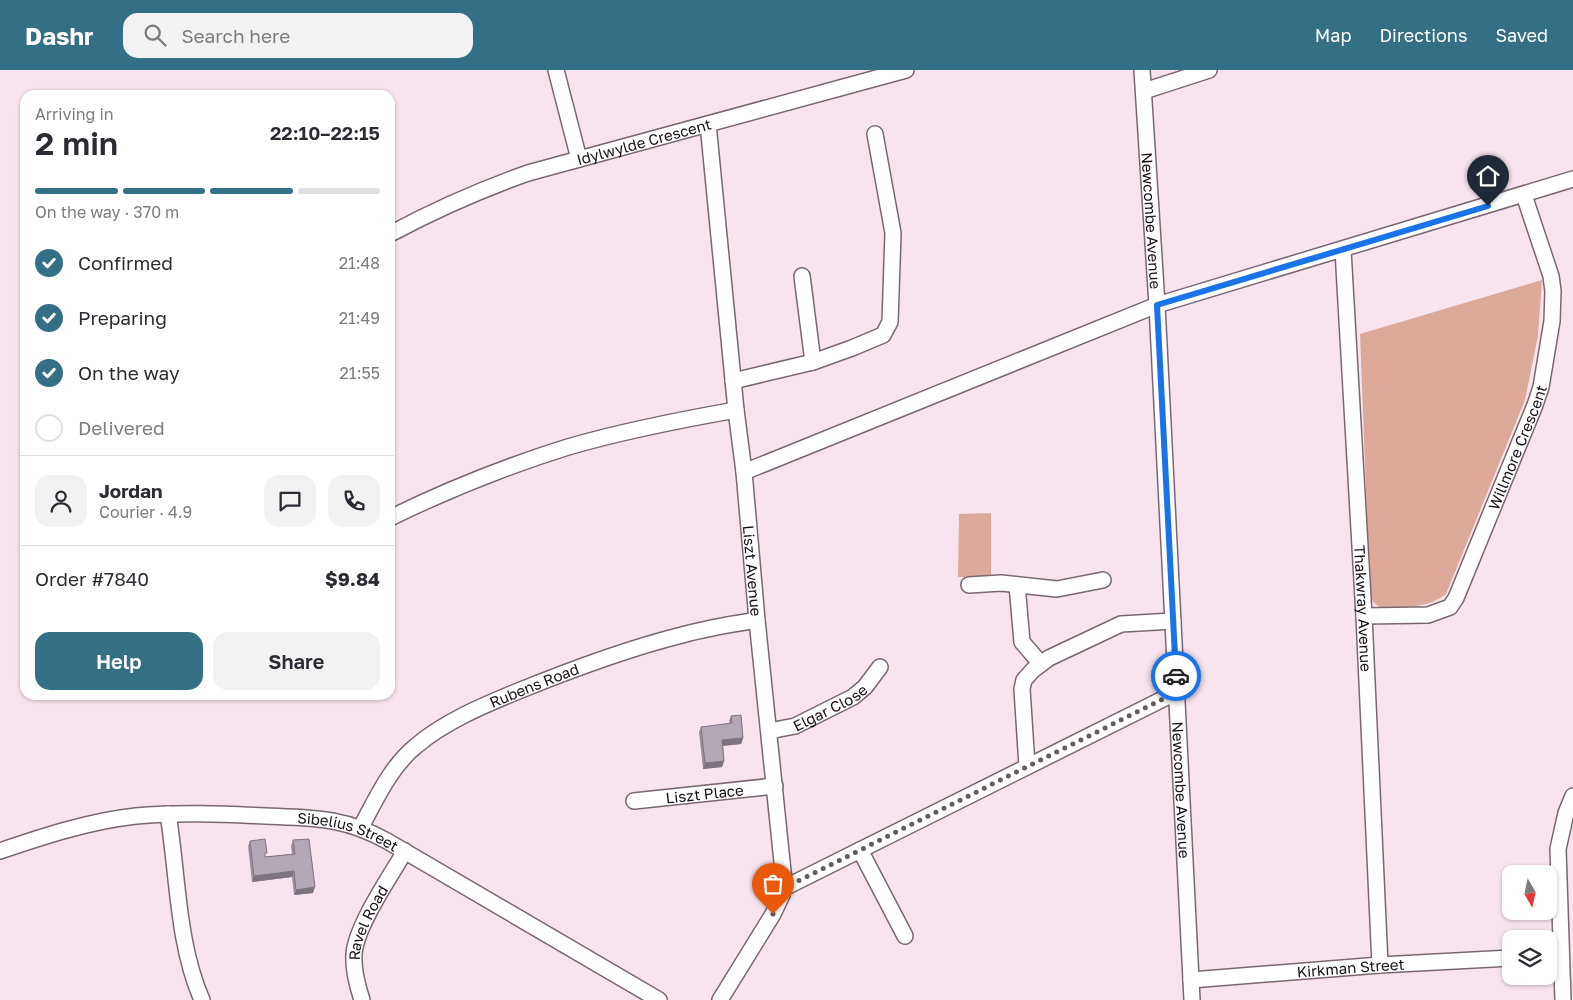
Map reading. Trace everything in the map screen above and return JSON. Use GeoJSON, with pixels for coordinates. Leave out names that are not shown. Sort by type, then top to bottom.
{"type":"FeatureCollection","features":[{"type":"Feature","properties":{"kind":"street"},"geometry":{"type":"LineString","coordinates":[[556,70],[579,159]]}},
{"type":"Feature","properties":{"kind":"street","name":"Idylwylde Crescent"},"geometry":{"type":"LineString","coordinates":[[395,231],[433,211],[483,189],[528,173],[906,70]]}},
{"type":"Feature","properties":{"kind":"street","name":"Newcombe Avenue"},"geometry":{"type":"LineString","coordinates":[[1142,70],[1157,305],[1192,1000]]}},
{"type":"Feature","properties":{"kind":"street"},"geometry":{"type":"LineString","coordinates":[[1144,91],[1210,70]]}},
{"type":"Feature","properties":{"kind":"street","name":"Liszt Avenue"},"geometry":{"type":"LineString","coordinates":[[708,124],[733,381],[744,472],[756,620],[784,875],[784,888],[773,914],[720,1000]]}},
{"type":"Feature","properties":{"kind":"street"},"geometry":{"type":"LineString","coordinates":[[733,381],[813,362],[878,338],[883,335],[888,327],[893,233],[875,134]]}},
{"type":"Feature","properties":{"kind":"street"},"geometry":{"type":"LineString","coordinates":[[744,472],[1157,305],[1573,180]]}},
{"type":"Feature","properties":{"kind":"street","name":"Willmore Crescent"},"geometry":{"type":"LineString","coordinates":[[1364,616],[1428,615],[1450,607],[1456,598],[1535,405],[1541,388],[1552,320],[1553,291],[1551,276],[1524,195]]}},
{"type":"Feature","properties":{"kind":"street","name":"Thakwray Avenue"},"geometry":{"type":"LineString","coordinates":[[1343,250],[1364,616],[1380,966]]}},
{"type":"Feature","properties":{"kind":"street"},"geometry":{"type":"LineString","coordinates":[[802,276],[813,362]]}},
{"type":"Feature","properties":{"kind":"street"},"geometry":{"type":"LineString","coordinates":[[395,516],[430,498],[568,448],[680,420],[736,410]]}},
{"type":"Feature","properties":{"kind":"street"},"geometry":{"type":"LineString","coordinates":[[969,585],[1001,583],[1057,590],[1104,580]]}},
{"type":"Feature","properties":{"kind":"street"},"geometry":{"type":"LineString","coordinates":[[1017,585],[1022,642],[1041,664]]}},
{"type":"Feature","properties":{"kind":"street","name":"Rubens Road"},"geometry":{"type":"LineString","coordinates":[[361,827],[390,777],[406,756],[426,738],[466,715],[506,696],[562,674],[651,643],[683,634],[756,620]]}},
{"type":"Feature","properties":{"kind":"street"},"geometry":{"type":"LineString","coordinates":[[1028,766],[1022,689],[1024,680],[1033,670],[1049,658],[1121,624],[1173,621]]}},
{"type":"Feature","properties":{"kind":"street","name":"Elgar Close"},"geometry":{"type":"LineString","coordinates":[[769,731],[795,726],[853,697],[880,667]]}},
{"type":"Feature","properties":{"kind":"street"},"geometry":{"type":"LineString","coordinates":[[784,888],[1177,692]]}},
{"type":"Feature","properties":{"kind":"street","name":"Liszt Place"},"geometry":{"type":"LineString","coordinates":[[634,801],[775,786]]}},
{"type":"Feature","properties":{"kind":"street"},"geometry":{"type":"LineString","coordinates":[[1556,930],[1558,849],[1566,813],[1573,796]]}},
{"type":"Feature","properties":{"kind":"street"},"geometry":{"type":"LineString","coordinates":[[168,814],[184,942],[192,977],[202,1000]]}},
{"type":"Feature","properties":{"kind":"street","name":"Sibelius Street"},"geometry":{"type":"LineString","coordinates":[[0,851],[94,824],[136,816],[168,814],[316,818],[339,822],[361,827],[405,851],[635,994],[659,1000]]}},
{"type":"Feature","properties":{"kind":"street"},"geometry":{"type":"LineString","coordinates":[[860,850],[905,936]]}},
{"type":"Feature","properties":{"kind":"street","name":"Ravel Road"},"geometry":{"type":"LineString","coordinates":[[362,1000],[355,974],[354,954],[356,945],[363,926],[405,851]]}},
{"type":"Feature","properties":{"kind":"street","name":"Kirkman Street"},"geometry":{"type":"LineString","coordinates":[[1191,980],[1502,959]]}},
{"type":"Feature","properties":{"kind":"street"},"geometry":{"type":"LineString","coordinates":[[1557,969],[1562,1000]]}},
{"type":"Feature","properties":{"kind":"shaded area"},"geometry":{"type":"Polygon","coordinates":[[[1542,280],[1538,336],[1525,400],[1446,594],[1423,605],[1381,608],[1373,602],[1370,595],[1360,334],[1542,280]]]}},
{"type":"Feature","properties":{"kind":"shaded area"},"geometry":{"type":"Polygon","coordinates":[[[991,513],[991,577],[958,577],[959,514],[991,513]]]}},
{"type":"Feature","properties":{"kind":"building"},"geometry":{"type":"Polygon","coordinates":[[[741,715],[743,738],[722,740],[724,761],[705,763],[701,727],[732,723],[731,716],[741,715]]]}},
{"type":"Feature","properties":{"kind":"building"},"geometry":{"type":"Polygon","coordinates":[[[265,839],[267,853],[265,853],[265,857],[295,854],[293,840],[309,839],[315,887],[296,890],[294,871],[254,876],[250,841],[265,839]]]}},
{"type":"Feature","properties":{"kind":"way so far"},"geometry":{"type":"LineString","coordinates":[[773,914],[784,888],[1177,692],[1176,676]]}},
{"type":"Feature","properties":{"kind":"route"},"geometry":{"type":"LineString","coordinates":[[1176,676],[1157,305],[1488,206]]}}]}
